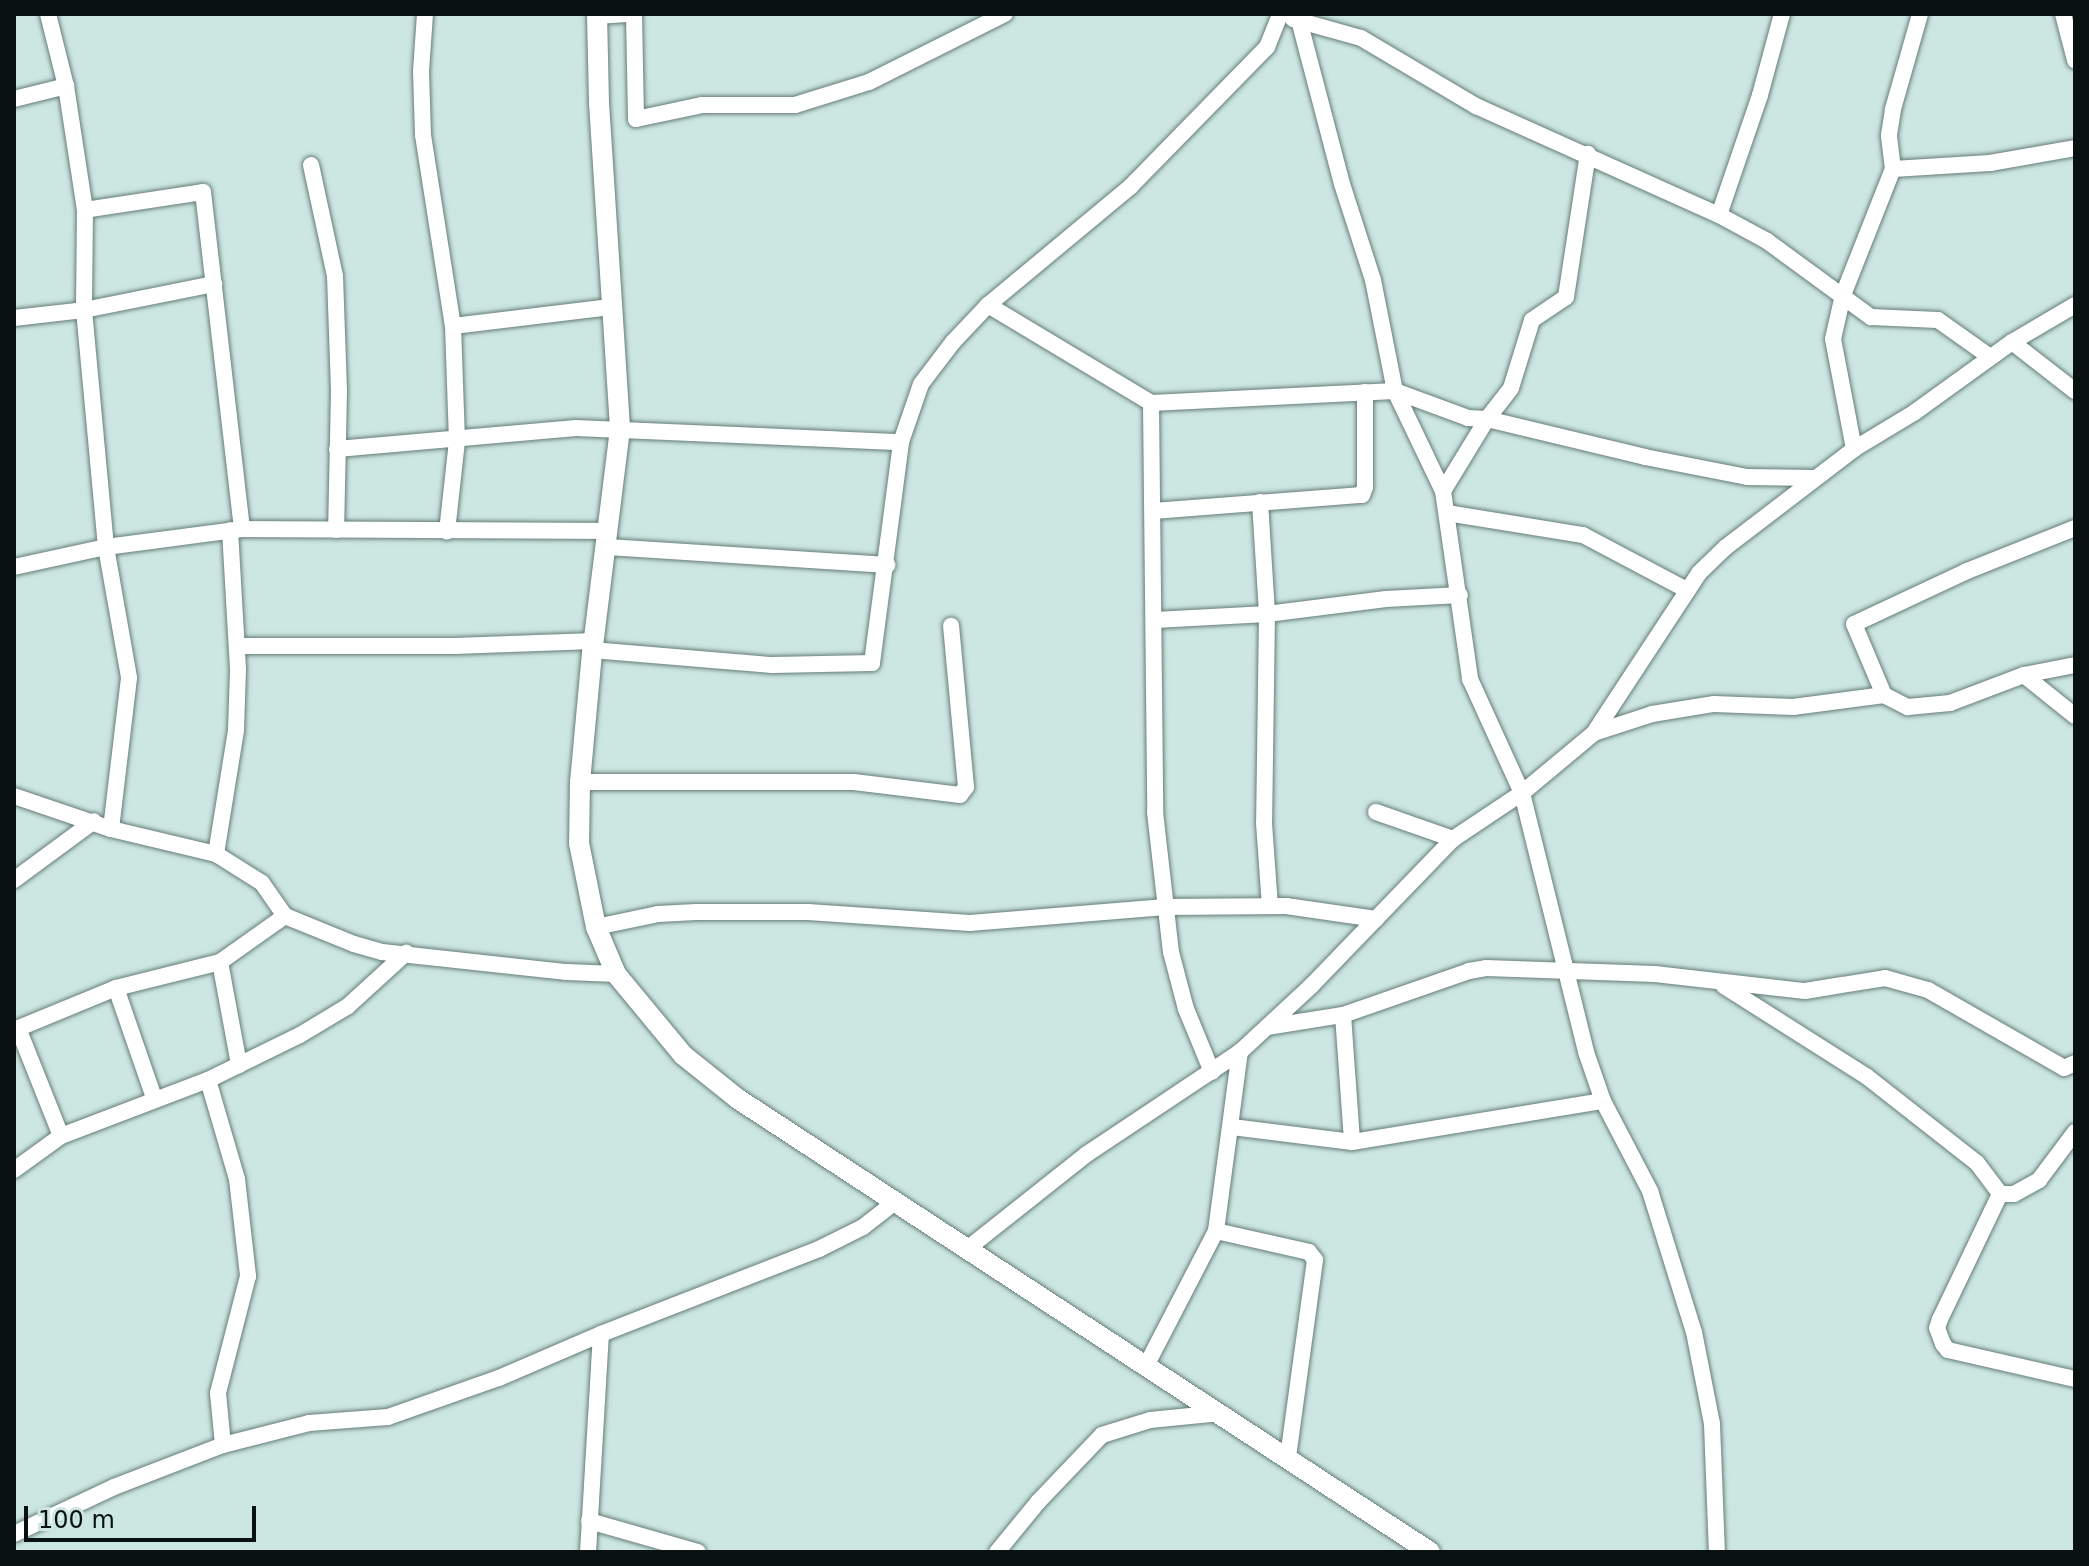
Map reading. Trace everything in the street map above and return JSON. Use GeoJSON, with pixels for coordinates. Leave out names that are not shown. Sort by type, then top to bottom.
{"type":"FeatureCollection","features":[{"type":"Feature","properties":{"kind":"street"},"geometry":{"type":"LineString","coordinates":[[48,14],[66,86],[85,210],[84,310],[106,547],[129,678],[111,829]]}},
{"type":"Feature","properties":{"kind":"street"},"geometry":{"type":"LineString","coordinates":[[425,14],[421,71],[423,135],[453,326],[457,441],[447,531]]}},
{"type":"Feature","properties":{"kind":"street"},"geometry":{"type":"LineString","coordinates":[[627,14],[597,15],[620,429],[593,646],[580,782],[579,843],[596,927],[616,974],[663,1034],[702,1072],[894,1203],[1147,1364],[1430,1552]]}},
{"type":"Feature","properties":{"kind":"street"},"geometry":{"type":"LineString","coordinates":[[634,14],[636,119],[702,105],[795,105],[869,82],[1005,14]]}},
{"type":"Feature","properties":{"kind":"street"},"geometry":{"type":"LineString","coordinates":[[1719,215],[1760,95],[1782,14]]}},
{"type":"Feature","properties":{"kind":"street"},"geometry":{"type":"LineString","coordinates":[[1854,449],[1833,339],[1843,295],[1893,169],[1889,155],[1891,122],[1920,14]]}},
{"type":"Feature","properties":{"kind":"street"},"geometry":{"type":"LineString","coordinates":[[2063,14],[2075,60]]}},
{"type":"Feature","properties":{"kind":"street"},"geometry":{"type":"LineString","coordinates":[[237,646],[593,646],[772,665],[869,665],[874,655],[887,565],[901,442],[921,384],[988,305],[1130,187],[1267,47],[1278,15],[1300,17],[1361,38],[1476,106],[1719,215],[1767,241],[1871,317],[1938,320],[1990,357]]}},
{"type":"Feature","properties":{"kind":"street"},"geometry":{"type":"LineString","coordinates":[[1300,17],[1342,184],[1373,280],[1395,391],[1443,491],[1460,595],[1463,649],[1470,679],[1522,793],[1565,971],[1603,1101],[1650,1191],[1694,1332],[1712,1424],[1717,1552]]}},
{"type":"Feature","properties":{"kind":"street"},"geometry":{"type":"LineString","coordinates":[[14,99],[66,86]]}},
{"type":"Feature","properties":{"kind":"street"},"geometry":{"type":"LineString","coordinates":[[1893,169],[1990,163],[2075,148]]}},
{"type":"Feature","properties":{"kind":"street"},"geometry":{"type":"LineString","coordinates":[[1443,491],[1487,419],[1511,388],[1532,320],[1566,297],[1588,154]]}},
{"type":"Feature","properties":{"kind":"street"},"geometry":{"type":"LineString","coordinates":[[311,165],[335,276],[336,530]]}},
{"type":"Feature","properties":{"kind":"street"},"geometry":{"type":"LineString","coordinates":[[85,210],[203,192],[236,529],[236,730],[216,854]]}},
{"type":"Feature","properties":{"kind":"street"},"geometry":{"type":"LineString","coordinates":[[14,318],[84,310],[214,284]]}},
{"type":"Feature","properties":{"kind":"street"},"geometry":{"type":"LineString","coordinates":[[988,305],[1151,403],[1395,391],[1468,418],[1487,419],[1557,438],[1747,477],[1815,478]]}},
{"type":"Feature","properties":{"kind":"street"},"geometry":{"type":"LineString","coordinates":[[967,1249],[1087,1154],[1240,1052],[1453,839],[1522,793],[1594,733],[1687,590],[1726,547],[1854,449],[1915,412],[2012,342],[2075,305]]}},
{"type":"Feature","properties":{"kind":"street"},"geometry":{"type":"LineString","coordinates":[[453,326],[611,307]]}},
{"type":"Feature","properties":{"kind":"street"},"geometry":{"type":"LineString","coordinates":[[2012,342],[2075,391]]}},
{"type":"Feature","properties":{"kind":"street"},"geometry":{"type":"LineString","coordinates":[[1153,511],[1362,495],[1365,487],[1365,392]]}},
{"type":"Feature","properties":{"kind":"street"},"geometry":{"type":"LineString","coordinates":[[1151,403],[1155,812],[1165,907],[1179,985],[1212,1072]]}},
{"type":"Feature","properties":{"kind":"street"},"geometry":{"type":"LineString","coordinates":[[337,449],[457,441],[576,428],[901,442]]}},
{"type":"Feature","properties":{"kind":"street"},"geometry":{"type":"LineString","coordinates":[[1260,502],[1267,614],[1264,823],[1270,906]]}},
{"type":"Feature","properties":{"kind":"street"},"geometry":{"type":"LineString","coordinates":[[1447,513],[1583,535],[1687,590]]}},
{"type":"Feature","properties":{"kind":"street"},"geometry":{"type":"LineString","coordinates":[[1884,695],[1854,624],[1967,571],[2075,528]]}},
{"type":"Feature","properties":{"kind":"street"},"geometry":{"type":"LineString","coordinates":[[14,567],[106,547],[236,529],[447,531],[608,539],[887,565]]}},
{"type":"Feature","properties":{"kind":"street"},"geometry":{"type":"LineString","coordinates":[[1155,620],[1267,614],[1386,599],[1460,595]]}},
{"type":"Feature","properties":{"kind":"street"},"geometry":{"type":"LineString","coordinates":[[580,782],[854,782],[960,795],[966,787],[951,626]]}},
{"type":"Feature","properties":{"kind":"street"},"geometry":{"type":"LineString","coordinates":[[1594,733],[1652,714],[1714,704],[1793,707],[1884,695],[1908,707],[1950,703],[2024,675],[2075,665]]}},
{"type":"Feature","properties":{"kind":"street"},"geometry":{"type":"LineString","coordinates":[[2024,675],[2075,716]]}},
{"type":"Feature","properties":{"kind":"street"},"geometry":{"type":"LineString","coordinates":[[14,796],[111,829],[216,854],[262,883],[285,916],[354,944],[382,952],[567,972],[616,974]]}},
{"type":"Feature","properties":{"kind":"street"},"geometry":{"type":"LineString","coordinates":[[1376,812],[1453,839]]}},
{"type":"Feature","properties":{"kind":"street"},"geometry":{"type":"LineString","coordinates":[[14,880],[94,821]]}},
{"type":"Feature","properties":{"kind":"street"},"geometry":{"type":"LineString","coordinates":[[596,927],[658,914],[696,912],[808,912],[970,923],[1165,907],[1270,906],[1376,919]]}},
{"type":"Feature","properties":{"kind":"street"},"geometry":{"type":"LineString","coordinates":[[61,1136],[16,1029],[116,988],[220,962],[285,916]]}},
{"type":"Feature","properties":{"kind":"street"},"geometry":{"type":"LineString","coordinates":[[14,1170],[61,1136],[154,1098],[208,1080],[348,1006],[406,953]]}},
{"type":"Feature","properties":{"kind":"street"},"geometry":{"type":"LineString","coordinates":[[220,962],[239,1065]]}},
{"type":"Feature","properties":{"kind":"street"},"geometry":{"type":"LineString","coordinates":[[1265,1028],[1343,1015],[1469,971],[1486,968],[1655,974],[1805,991],[1867,980],[1905,981],[1964,1009],[2064,1068],[2075,1063]]}},
{"type":"Feature","properties":{"kind":"street"},"geometry":{"type":"LineString","coordinates":[[1719,983],[1866,1076],[1968,1155],[2000,1194]]}},
{"type":"Feature","properties":{"kind":"street"},"geometry":{"type":"LineString","coordinates":[[116,988],[154,1098]]}},
{"type":"Feature","properties":{"kind":"street"},"geometry":{"type":"LineString","coordinates":[[1343,1015],[1352,1142]]}},
{"type":"Feature","properties":{"kind":"street"},"geometry":{"type":"LineString","coordinates":[[1147,1364],[1216,1231],[1240,1052]]}},
{"type":"Feature","properties":{"kind":"street"},"geometry":{"type":"LineString","coordinates":[[208,1080],[237,1179],[248,1276],[218,1393],[223,1445]]}},
{"type":"Feature","properties":{"kind":"street"},"geometry":{"type":"LineString","coordinates":[[1232,1127],[1352,1142],[1603,1101]]}},
{"type":"Feature","properties":{"kind":"street"},"geometry":{"type":"LineString","coordinates":[[2000,1194],[2014,1194],[2039,1180],[2075,1132]]}},
{"type":"Feature","properties":{"kind":"street"},"geometry":{"type":"LineString","coordinates":[[2000,1194],[1940,1319],[1937,1328],[1943,1344],[1948,1350],[2075,1379]]}},
{"type":"Feature","properties":{"kind":"street"},"geometry":{"type":"LineString","coordinates":[[14,1534],[114,1487],[223,1445],[309,1423],[388,1417],[499,1378],[601,1334],[819,1249],[863,1227],[894,1203]]}},
{"type":"Feature","properties":{"kind":"street"},"geometry":{"type":"LineString","coordinates":[[1216,1231],[1309,1252],[1315,1260],[1288,1457]]}},
{"type":"Feature","properties":{"kind":"street"},"geometry":{"type":"LineString","coordinates":[[588,1552],[601,1334]]}},
{"type":"Feature","properties":{"kind":"street"},"geometry":{"type":"LineString","coordinates":[[997,1552],[1038,1502],[1102,1435],[1150,1420],[1221,1413]]}},
{"type":"Feature","properties":{"kind":"street"},"geometry":{"type":"LineString","coordinates":[[589,1521],[698,1552]]}}]}
